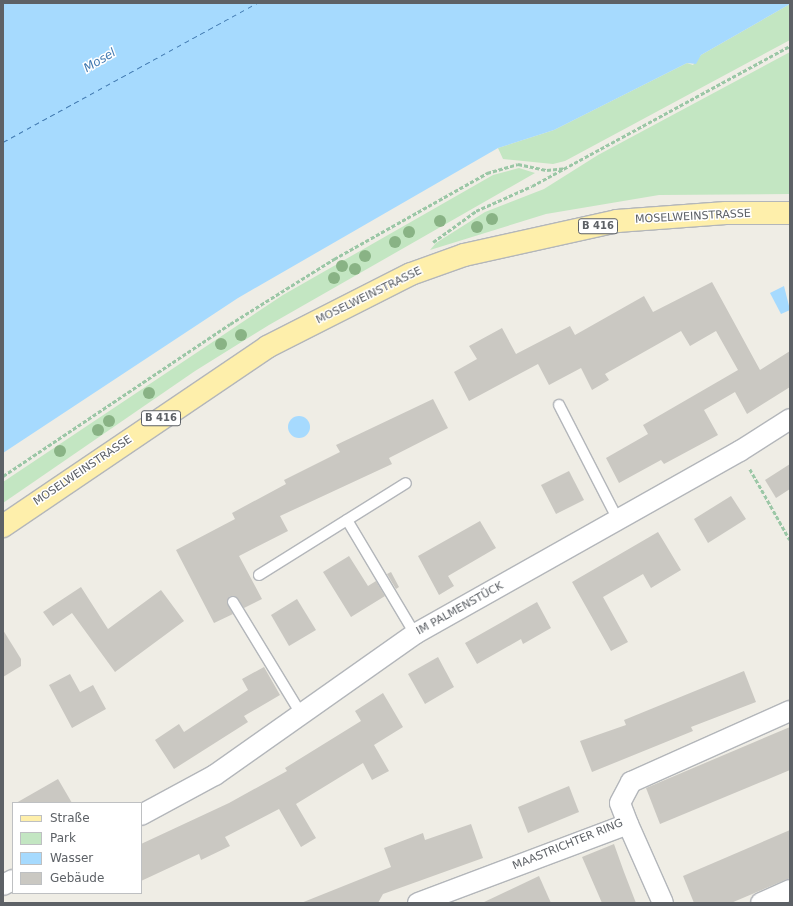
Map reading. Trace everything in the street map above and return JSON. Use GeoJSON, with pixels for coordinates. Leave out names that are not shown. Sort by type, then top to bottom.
{"type":"FeatureCollection","features":[{"type":"Feature","properties":{"kind":"main road","name":"MOSELWEINSTRASSE"},"geometry":{"type":"LineString","coordinates":[[3,526],[267,348],[411,274],[464,255],[617,221],[726,213],[790,213]]}},
{"type":"Feature","properties":{"kind":"street","name":"IM PALMENSTÜCK"},"geometry":{"type":"LineString","coordinates":[[142,814],[215,774],[415,634],[740,451],[790,419]]}},
{"type":"Feature","properties":{"kind":"street","name":"MAASTRICHTER RING"},"geometry":{"type":"LineString","coordinates":[[418,903],[628,824],[620,803],[631,782],[790,711]]}},
{"type":"Feature","properties":{"kind":"street"},"geometry":{"type":"LineString","coordinates":[[628,824],[663,903]]}},
{"type":"Feature","properties":{"kind":"street"},"geometry":{"type":"LineString","coordinates":[[3,885],[12,880]]}},
{"type":"Feature","properties":{"kind":"street"},"geometry":{"type":"LineString","coordinates":[[761,903],[790,890]]}},
{"type":"Feature","properties":{"kind":"lane"},"geometry":{"type":"LineString","coordinates":[[559,405],[618,520]]}},
{"type":"Feature","properties":{"kind":"lane"},"geometry":{"type":"LineString","coordinates":[[259,575],[406,483]]}},
{"type":"Feature","properties":{"kind":"lane"},"geometry":{"type":"LineString","coordinates":[[347,520],[415,634]]}},
{"type":"Feature","properties":{"kind":"lane"},"geometry":{"type":"LineString","coordinates":[[233,602],[301,714]]}},
{"type":"Feature","properties":{"kind":"path"},"geometry":{"type":"LineString","coordinates":[[430,245],[476,211],[565,168],[790,46]]}},
{"type":"Feature","properties":{"kind":"path"},"geometry":{"type":"LineString","coordinates":[[3,476],[230,324],[334,259],[487,173],[518,164],[547,170],[565,168]]}},
{"type":"Feature","properties":{"kind":"path"},"geometry":{"type":"LineString","coordinates":[[740,451],[790,540]]}},
{"type":"Feature","properties":{"kind":"green space"},"geometry":{"type":"Polygon","coordinates":[[[790,4],[790,40],[565,161],[553,164],[503,159],[498,148],[554,130],[687,63],[693,65],[701,55],[790,4]]]}},
{"type":"Feature","properties":{"kind":"green space"},"geometry":{"type":"Polygon","coordinates":[[[790,52],[790,194],[659,195],[546,214],[430,250],[436,243],[485,212],[544,189],[598,155],[790,52]]]}},
{"type":"Feature","properties":{"kind":"green space"},"geometry":{"type":"Polygon","coordinates":[[[519,168],[535,173],[269,325],[195,371],[3,503],[3,482],[283,295],[493,175],[519,168]]]}},
{"type":"Feature","properties":{"kind":"water","name":"Mosel"},"geometry":{"type":"Polygon","coordinates":[[[3,3],[790,4],[701,55],[696,64],[687,63],[554,130],[498,148],[238,298],[3,453],[3,3]]]}},
{"type":"Feature","properties":{"kind":"water"},"geometry":{"type":"Polygon","coordinates":[[[784,286],[790,310],[781,314],[770,293],[784,286]]]}},
{"type":"Feature","properties":{"kind":"water"},"geometry":{"type":"Polygon","coordinates":[[[299,416],[307,419],[310,427],[307,435],[299,438],[291,435],[288,427],[291,419],[299,416]]]}},
{"type":"Feature","properties":{"kind":"building"},"geometry":{"type":"Polygon","coordinates":[[[712,282],[760,370],[790,351],[790,387],[747,414],[735,392],[704,410],[718,435],[664,464],[661,460],[619,483],[606,458],[648,434],[643,425],[738,370],[716,331],[690,346],[681,331],[605,374],[609,380],[592,390],[581,368],[549,385],[538,364],[469,401],[454,372],[477,359],[469,346],[502,328],[516,354],[570,326],[575,335],[644,296],[653,312],[712,282]]]}},
{"type":"Feature","properties":{"kind":"building"},"geometry":{"type":"Polygon","coordinates":[[[433,399],[448,428],[389,458],[392,464],[280,516],[288,531],[239,556],[262,599],[244,608],[236,597],[230,596],[227,603],[233,614],[214,623],[176,550],[235,519],[232,513],[286,484],[284,480],[340,452],[336,445],[433,399]]]}},
{"type":"Feature","properties":{"kind":"building"},"geometry":{"type":"Polygon","coordinates":[[[790,464],[790,489],[776,498],[765,480],[790,464]]]}},
{"type":"Feature","properties":{"kind":"building"},"geometry":{"type":"Polygon","coordinates":[[[569,471],[584,500],[556,514],[541,485],[569,471]]]}},
{"type":"Feature","properties":{"kind":"building"},"geometry":{"type":"Polygon","coordinates":[[[731,496],[746,519],[708,543],[694,519],[731,496]]]}},
{"type":"Feature","properties":{"kind":"building"},"geometry":{"type":"Polygon","coordinates":[[[480,521],[496,548],[448,576],[454,586],[439,595],[418,556],[480,521]]]}},
{"type":"Feature","properties":{"kind":"building"},"geometry":{"type":"Polygon","coordinates":[[[658,532],[681,570],[651,588],[643,574],[603,597],[628,642],[611,651],[572,582],[658,532]]]}},
{"type":"Feature","properties":{"kind":"building"},"geometry":{"type":"Polygon","coordinates":[[[349,556],[368,586],[376,581],[385,596],[351,617],[323,572],[349,556]]]}},
{"type":"Feature","properties":{"kind":"building"},"geometry":{"type":"Polygon","coordinates":[[[391,572],[399,587],[396,589],[387,574],[391,572]]]}},
{"type":"Feature","properties":{"kind":"building"},"geometry":{"type":"Polygon","coordinates":[[[81,587],[108,629],[161,590],[184,621],[115,672],[72,613],[53,626],[43,612],[81,587]]]}},
{"type":"Feature","properties":{"kind":"building"},"geometry":{"type":"Polygon","coordinates":[[[297,599],[316,630],[289,646],[271,615],[297,599]]]}},
{"type":"Feature","properties":{"kind":"building"},"geometry":{"type":"Polygon","coordinates":[[[537,602],[551,628],[523,644],[521,639],[477,664],[465,643],[537,602]]]}},
{"type":"Feature","properties":{"kind":"building"},"geometry":{"type":"Polygon","coordinates":[[[3,630],[21,659],[21,666],[3,677],[3,630]]]}},
{"type":"Feature","properties":{"kind":"building"},"geometry":{"type":"Polygon","coordinates":[[[438,657],[454,687],[425,704],[408,674],[438,657]]]}},
{"type":"Feature","properties":{"kind":"building"},"geometry":{"type":"Polygon","coordinates":[[[264,667],[280,695],[244,716],[248,722],[174,769],[155,740],[179,724],[184,732],[248,690],[242,679],[264,667]]]}},
{"type":"Feature","properties":{"kind":"building"},"geometry":{"type":"Polygon","coordinates":[[[744,671],[756,702],[691,727],[693,731],[592,772],[580,741],[626,725],[624,720],[744,671]]]}},
{"type":"Feature","properties":{"kind":"building"},"geometry":{"type":"Polygon","coordinates":[[[70,674],[80,692],[93,685],[106,709],[72,728],[49,685],[70,674]]]}},
{"type":"Feature","properties":{"kind":"building"},"geometry":{"type":"Polygon","coordinates":[[[383,693],[403,727],[374,745],[389,771],[372,780],[363,763],[296,804],[316,838],[301,847],[279,809],[225,837],[230,846],[201,860],[199,854],[142,881],[142,844],[229,803],[287,771],[285,768],[361,721],[355,711],[383,693]]]}},
{"type":"Feature","properties":{"kind":"building"},"geometry":{"type":"Polygon","coordinates":[[[790,727],[790,770],[660,824],[646,788],[790,727]]]}},
{"type":"Feature","properties":{"kind":"building"},"geometry":{"type":"Polygon","coordinates":[[[58,779],[71,802],[18,802],[58,779]]]}},
{"type":"Feature","properties":{"kind":"building"},"geometry":{"type":"Polygon","coordinates":[[[569,786],[579,812],[528,833],[518,807],[569,786]]]}},
{"type":"Feature","properties":{"kind":"building"},"geometry":{"type":"Polygon","coordinates":[[[471,824],[483,858],[383,894],[378,903],[301,903],[391,867],[384,848],[423,833],[425,840],[471,824]]]}},
{"type":"Feature","properties":{"kind":"building"},"geometry":{"type":"Polygon","coordinates":[[[790,830],[790,878],[731,903],[694,903],[683,876],[790,830]]]}},
{"type":"Feature","properties":{"kind":"building"},"geometry":{"type":"Polygon","coordinates":[[[614,844],[636,903],[602,903],[582,857],[614,844]]]}},
{"type":"Feature","properties":{"kind":"building"},"geometry":{"type":"Polygon","coordinates":[[[539,876],[551,903],[482,903],[539,876]]]}},
{"type":"Feature","properties":{"kind":"ferry route"},"geometry":{"type":"LineString","coordinates":[[3,142],[257,3]]}}]}
